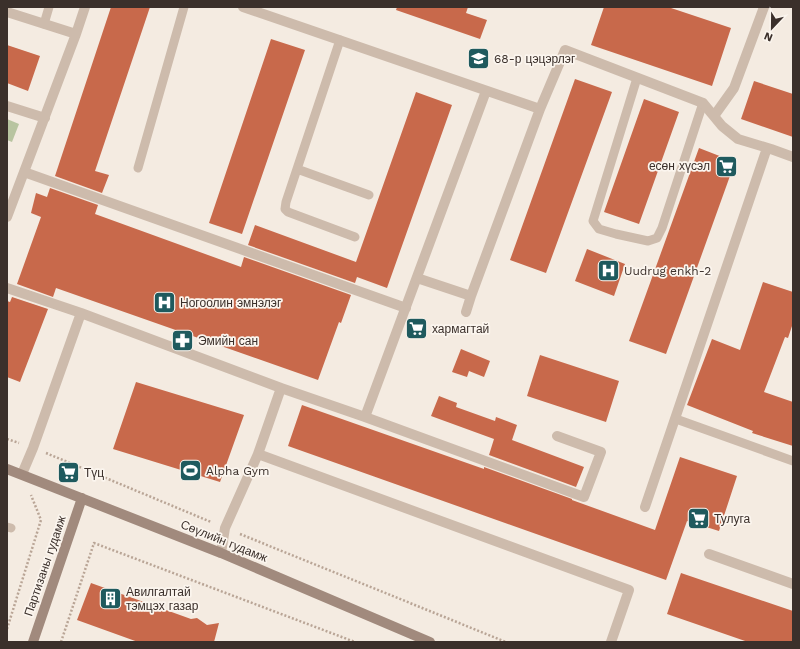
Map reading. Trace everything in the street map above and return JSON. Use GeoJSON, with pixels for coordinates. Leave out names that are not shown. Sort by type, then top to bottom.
{"type":"FeatureCollection","features":[{"type":"Feature","properties":{"kind":"main road","name":"Сөүлийн гудамж"},"geometry":{"type":"LineString","coordinates":[[7,469],[221,553],[430,642]]}},
{"type":"Feature","properties":{"kind":"main road","name":"Партизаны гудамж"},"geometry":{"type":"LineString","coordinates":[[33,642],[82,498]]}},
{"type":"Feature","properties":{"kind":"street"},"geometry":{"type":"LineString","coordinates":[[7,217],[85,7]]}},
{"type":"Feature","properties":{"kind":"street"},"geometry":{"type":"LineString","coordinates":[[244,7],[540,109]]}},
{"type":"Feature","properties":{"kind":"street"},"geometry":{"type":"LineString","coordinates":[[714,116],[734,88],[764,7]]}},
{"type":"Feature","properties":{"kind":"street"},"geometry":{"type":"LineString","coordinates":[[7,12],[76,34]]}},
{"type":"Feature","properties":{"kind":"street"},"geometry":{"type":"LineString","coordinates":[[466,312],[540,109],[565,50],[703,103],[722,126],[738,139],[793,157]]}},
{"type":"Feature","properties":{"kind":"street"},"geometry":{"type":"LineString","coordinates":[[365,417],[486,91]]}},
{"type":"Feature","properties":{"kind":"street"},"geometry":{"type":"LineString","coordinates":[[7,106],[45,118]]}},
{"type":"Feature","properties":{"kind":"street"},"geometry":{"type":"LineString","coordinates":[[645,507],[676,419],[766,148]]}},
{"type":"Feature","properties":{"kind":"street"},"geometry":{"type":"LineString","coordinates":[[24,172],[406,308]]}},
{"type":"Feature","properties":{"kind":"street"},"geometry":{"type":"LineString","coordinates":[[417,278],[471,296]]}},
{"type":"Feature","properties":{"kind":"street"},"geometry":{"type":"LineString","coordinates":[[7,288],[81,313],[281,388],[584,497],[601,452],[557,436]]}},
{"type":"Feature","properties":{"kind":"street"},"geometry":{"type":"LineString","coordinates":[[22,474],[81,313]]}},
{"type":"Feature","properties":{"kind":"street"},"geometry":{"type":"LineString","coordinates":[[221,553],[225,528],[258,454],[281,388]]}},
{"type":"Feature","properties":{"kind":"street"},"geometry":{"type":"LineString","coordinates":[[258,454],[629,590],[611,642]]}},
{"type":"Feature","properties":{"kind":"street"},"geometry":{"type":"LineString","coordinates":[[709,554],[793,584]]}},
{"type":"Feature","properties":{"kind":"lane"},"geometry":{"type":"LineString","coordinates":[[44,24],[49,7]]}},
{"type":"Feature","properties":{"kind":"lane"},"geometry":{"type":"LineString","coordinates":[[138,168],[184,7]]}},
{"type":"Feature","properties":{"kind":"lane"},"geometry":{"type":"LineString","coordinates":[[340,40],[286,202],[285,209],[288,212],[355,237]]}},
{"type":"Feature","properties":{"kind":"lane"},"geometry":{"type":"LineString","coordinates":[[637,78],[593,221],[599,229],[648,241],[657,238],[662,228],[703,103]]}},
{"type":"Feature","properties":{"kind":"lane"},"geometry":{"type":"LineString","coordinates":[[297,169],[369,195]]}},
{"type":"Feature","properties":{"kind":"lane"},"geometry":{"type":"LineString","coordinates":[[676,419],[793,461]]}},
{"type":"Feature","properties":{"kind":"path"},"geometry":{"type":"LineString","coordinates":[[7,438],[506,642]]}},
{"type":"Feature","properties":{"kind":"path"},"geometry":{"type":"LineString","coordinates":[[7,628],[41,520],[31,495],[25,492]]}},
{"type":"Feature","properties":{"kind":"path"},"geometry":{"type":"LineString","coordinates":[[61,642],[94,543],[355,642]]}},
{"type":"Feature","properties":{"kind":"green space"},"geometry":{"type":"Polygon","coordinates":[[[7,119],[19,124],[12,142],[7,140],[7,119]]]}},
{"type":"Feature","properties":{"kind":"building"},"geometry":{"type":"Polygon","coordinates":[[[111,7],[150,7],[95,171],[109,175],[102,193],[55,176],[111,7]]]}},
{"type":"Feature","properties":{"kind":"building"},"geometry":{"type":"Polygon","coordinates":[[[397,7],[468,7],[466,13],[487,20],[480,39],[396,10],[397,7]]]}},
{"type":"Feature","properties":{"kind":"building"},"geometry":{"type":"Polygon","coordinates":[[[604,7],[668,7],[731,28],[712,86],[591,45],[604,7]]]}},
{"type":"Feature","properties":{"kind":"building"},"geometry":{"type":"Polygon","coordinates":[[[271,39],[305,50],[242,234],[209,223],[271,39]]]}},
{"type":"Feature","properties":{"kind":"building"},"geometry":{"type":"Polygon","coordinates":[[[7,45],[40,56],[28,91],[7,83],[7,45]]]}},
{"type":"Feature","properties":{"kind":"building"},"geometry":{"type":"Polygon","coordinates":[[[575,79],[612,92],[546,273],[510,260],[575,79]]]}},
{"type":"Feature","properties":{"kind":"building"},"geometry":{"type":"Polygon","coordinates":[[[754,81],[793,94],[793,137],[741,119],[754,81]]]}},
{"type":"Feature","properties":{"kind":"building"},"geometry":{"type":"Polygon","coordinates":[[[416,92],[452,105],[387,288],[357,277],[355,283],[248,245],[255,225],[356,262],[416,92]]]}},
{"type":"Feature","properties":{"kind":"building"},"geometry":{"type":"Polygon","coordinates":[[[644,99],[679,112],[639,224],[604,212],[644,99]]]}},
{"type":"Feature","properties":{"kind":"building"},"geometry":{"type":"Polygon","coordinates":[[[699,148],[735,162],[666,354],[629,341],[699,148]]]}},
{"type":"Feature","properties":{"kind":"building"},"geometry":{"type":"Polygon","coordinates":[[[50,188],[98,205],[95,214],[241,267],[244,257],[351,295],[341,323],[339,322],[318,380],[56,288],[53,297],[17,284],[41,217],[31,213],[36,193],[47,197],[50,188]]]}},
{"type":"Feature","properties":{"kind":"building"},"geometry":{"type":"Polygon","coordinates":[[[587,249],[625,264],[614,296],[575,281],[587,249]]]}},
{"type":"Feature","properties":{"kind":"building"},"geometry":{"type":"Polygon","coordinates":[[[763,282],[793,292],[793,323],[788,338],[785,337],[764,392],[793,402],[793,446],[752,433],[753,431],[687,405],[712,339],[740,350],[763,282]]]}},
{"type":"Feature","properties":{"kind":"building"},"geometry":{"type":"Polygon","coordinates":[[[12,297],[48,309],[20,382],[7,377],[7,301],[10,302],[12,297]]]}},
{"type":"Feature","properties":{"kind":"building"},"geometry":{"type":"Polygon","coordinates":[[[461,349],[490,361],[484,377],[469,371],[467,377],[452,372],[461,349]]]}},
{"type":"Feature","properties":{"kind":"building"},"geometry":{"type":"Polygon","coordinates":[[[540,355],[619,381],[606,422],[527,396],[540,355]]]}},
{"type":"Feature","properties":{"kind":"building"},"geometry":{"type":"Polygon","coordinates":[[[136,382],[244,415],[220,482],[113,449],[136,382]]]}},
{"type":"Feature","properties":{"kind":"building"},"geometry":{"type":"Polygon","coordinates":[[[439,396],[457,403],[456,407],[495,421],[496,417],[517,425],[512,440],[584,467],[576,487],[489,455],[494,439],[431,416],[439,396]]]}},
{"type":"Feature","properties":{"kind":"building"},"geometry":{"type":"Polygon","coordinates":[[[302,405],[484,469],[484,467],[655,530],[680,457],[737,476],[719,531],[687,521],[666,580],[288,446],[302,405]]]}},
{"type":"Feature","properties":{"kind":"building"},"geometry":{"type":"Polygon","coordinates":[[[681,573],[793,611],[793,642],[748,642],[667,614],[681,573]]]}},
{"type":"Feature","properties":{"kind":"building","name":"Авилгалтай тэмцэх газар"},"geometry":{"type":"Polygon","coordinates":[[[91,583],[191,619],[197,618],[207,625],[219,623],[214,642],[138,642],[77,620],[91,583]]]}},
{"type":"Feature","properties":{"kind":"place","name":"68-р цэцэрлэг"},"geometry":{"type":"Point","coordinates":[478,59]}},
{"type":"Feature","properties":{"kind":"place","name":"есөн хүсэл"},"geometry":{"type":"Point","coordinates":[726,166]}},
{"type":"Feature","properties":{"kind":"place","name":"Uudrug enkh-2"},"geometry":{"type":"Point","coordinates":[609,271]}},
{"type":"Feature","properties":{"kind":"place","name":"Ногоолин эмнэлэг"},"geometry":{"type":"Point","coordinates":[164,303]}},
{"type":"Feature","properties":{"kind":"place","name":"хармагтай"},"geometry":{"type":"Point","coordinates":[417,329]}},
{"type":"Feature","properties":{"kind":"place","name":"Эмийн сан"},"geometry":{"type":"Point","coordinates":[183,341]}},
{"type":"Feature","properties":{"kind":"place","name":"Alpha Gym"},"geometry":{"type":"Point","coordinates":[190,471]}},
{"type":"Feature","properties":{"kind":"place","name":"Түц"},"geometry":{"type":"Point","coordinates":[69,473]}},
{"type":"Feature","properties":{"kind":"place","name":"Тулуга"},"geometry":{"type":"Point","coordinates":[699,519]}},
{"type":"Feature","properties":{"kind":"place","name":"Авилгалтай тэмцэх газар"},"geometry":{"type":"Point","coordinates":[110,599]}}]}
